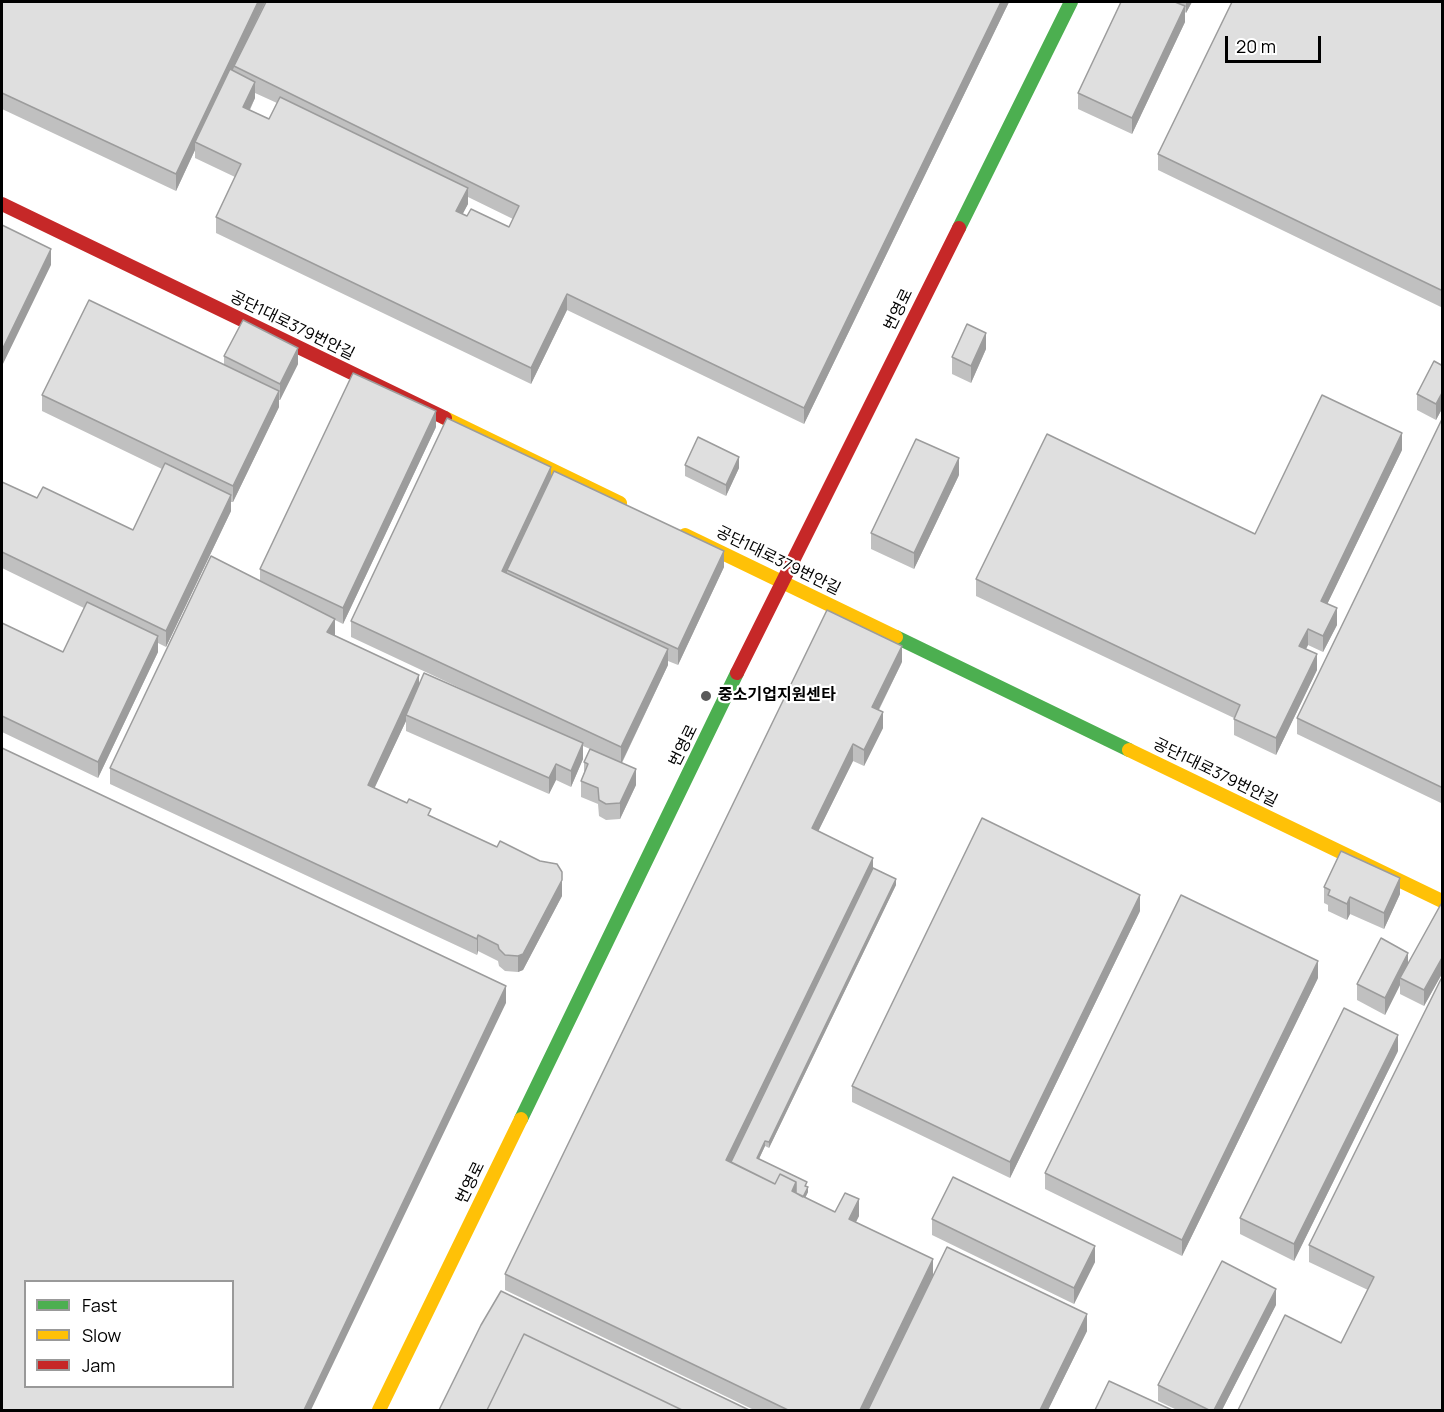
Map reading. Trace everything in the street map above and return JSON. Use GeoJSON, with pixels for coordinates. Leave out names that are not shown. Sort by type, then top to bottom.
{"type":"FeatureCollection","features":[{"type":"Feature","properties":{"kind":"street","name":"번영로"},"geometry":{"type":"LineString","coordinates":[[379,1410],[782,582],[1071,2]]}},
{"type":"Feature","properties":{"kind":"street","name":"공단1대로379번안길"},"geometry":{"type":"LineString","coordinates":[[2,204],[633,509]]}},
{"type":"Feature","properties":{"kind":"street","name":"공단1대로379번안길"},"geometry":{"type":"LineString","coordinates":[[675,530],[1443,901]]}},
{"type":"Feature","properties":{"kind":"building"},"geometry":{"type":"Polygon","coordinates":[[[2,2],[258,2],[176,174],[2,93],[2,2]]]}},
{"type":"Feature","properties":{"kind":"building"},"geometry":{"type":"Polygon","coordinates":[[[266,2],[1001,2],[804,408],[567,294],[531,368],[216,217],[241,164],[195,142],[230,69],[255,82],[243,107],[269,119],[280,97],[468,188],[456,211],[467,216],[471,209],[509,227],[519,206],[234,66],[266,2]]]}},
{"type":"Feature","properties":{"kind":"building"},"geometry":{"type":"Polygon","coordinates":[[[1121,2],[1175,2],[1185,6],[1132,118],[1078,93],[1121,2]]]}},
{"type":"Feature","properties":{"kind":"building"},"geometry":{"type":"Polygon","coordinates":[[[1232,2],[1443,2],[1443,291],[1158,154],[1232,2]]]}},
{"type":"Feature","properties":{"kind":"building"},"geometry":{"type":"Polygon","coordinates":[[[2,225],[51,249],[2,350],[2,225]]]}},
{"type":"Feature","properties":{"kind":"building"},"geometry":{"type":"Polygon","coordinates":[[[89,300],[279,391],[233,486],[42,395],[89,300]]]}},
{"type":"Feature","properties":{"kind":"building"},"geometry":{"type":"Polygon","coordinates":[[[243,320],[298,348],[280,384],[224,356],[243,320]]]}},
{"type":"Feature","properties":{"kind":"building"},"geometry":{"type":"Polygon","coordinates":[[[967,324],[986,333],[971,366],[952,357],[967,324]]]}},
{"type":"Feature","properties":{"kind":"building"},"geometry":{"type":"Polygon","coordinates":[[[1434,361],[1443,366],[1443,391],[1436,404],[1417,394],[1434,361]]]}},
{"type":"Feature","properties":{"kind":"building"},"geometry":{"type":"Polygon","coordinates":[[[353,373],[436,411],[343,608],[260,569],[353,373]]]}},
{"type":"Feature","properties":{"kind":"building"},"geometry":{"type":"Polygon","coordinates":[[[1322,395],[1402,433],[1321,601],[1337,608],[1323,636],[1308,629],[1299,646],[1317,654],[1276,738],[1234,719],[1240,705],[976,579],[1047,434],[1255,534],[1322,395]]]}},
{"type":"Feature","properties":{"kind":"building"},"geometry":{"type":"Polygon","coordinates":[[[1443,417],[1443,788],[1297,718],[1443,417]]]}},
{"type":"Feature","properties":{"kind":"building"},"geometry":{"type":"Polygon","coordinates":[[[447,418],[551,467],[502,571],[668,649],[621,747],[351,621],[447,418]]]}},
{"type":"Feature","properties":{"kind":"building"},"geometry":{"type":"Polygon","coordinates":[[[698,437],[739,457],[726,485],[685,465],[698,437]]]}},
{"type":"Feature","properties":{"kind":"building"},"geometry":{"type":"Polygon","coordinates":[[[916,439],[959,458],[914,553],[871,533],[916,439]]]}},
{"type":"Feature","properties":{"kind":"building"},"geometry":{"type":"Polygon","coordinates":[[[165,463],[231,495],[166,631],[2,552],[2,482],[37,498],[43,487],[133,530],[165,463]]]}},
{"type":"Feature","properties":{"kind":"building"},"geometry":{"type":"Polygon","coordinates":[[[554,471],[724,551],[678,649],[507,570],[554,471]]]}},
{"type":"Feature","properties":{"kind":"building"},"geometry":{"type":"Polygon","coordinates":[[[211,556],[335,619],[327,632],[419,675],[368,785],[407,803],[409,799],[431,809],[428,815],[497,847],[500,841],[540,861],[557,864],[562,872],[562,880],[523,954],[505,955],[498,945],[478,935],[477,939],[110,768],[211,556]]]}},
{"type":"Feature","properties":{"kind":"building"},"geometry":{"type":"Polygon","coordinates":[[[87,602],[158,636],[98,762],[2,716],[2,623],[63,652],[87,602]]]}},
{"type":"Feature","properties":{"kind":"building"},"geometry":{"type":"Polygon","coordinates":[[[827,610],[902,646],[872,707],[883,712],[864,750],[853,744],[812,828],[873,858],[726,1160],[775,1184],[780,1174],[796,1182],[792,1191],[835,1212],[845,1193],[859,1199],[849,1219],[933,1259],[860,1410],[788,1410],[505,1274],[827,610]]]}},
{"type":"Feature","properties":{"kind":"building"},"geometry":{"type":"Polygon","coordinates":[[[424,673],[583,743],[571,771],[556,764],[549,778],[406,715],[424,673]]]}},
{"type":"Feature","properties":{"kind":"building"},"geometry":{"type":"Polygon","coordinates":[[[2,748],[506,986],[304,1410],[2,1410],[2,748]]]}},
{"type":"Feature","properties":{"kind":"building"},"geometry":{"type":"Polygon","coordinates":[[[590,749],[636,769],[620,803],[606,804],[599,800],[598,788],[581,781],[588,764],[584,762],[590,749]]]}},
{"type":"Feature","properties":{"kind":"building"},"geometry":{"type":"Polygon","coordinates":[[[982,818],[1140,895],[1010,1162],[852,1086],[982,818]]]}},
{"type":"Feature","properties":{"kind":"building"},"geometry":{"type":"Polygon","coordinates":[[[1341,851],[1400,878],[1384,913],[1350,897],[1347,904],[1328,895],[1330,890],[1324,887],[1341,851]]]}},
{"type":"Feature","properties":{"kind":"building"},"geometry":{"type":"Polygon","coordinates":[[[873,868],[896,879],[769,1142],[765,1141],[757,1158],[807,1182],[805,1186],[808,1187],[803,1197],[796,1193],[796,1182],[780,1174],[775,1184],[731,1162],[873,868]]]}},
{"type":"Feature","properties":{"kind":"building"},"geometry":{"type":"Polygon","coordinates":[[[1181,895],[1318,961],[1182,1240],[1045,1173],[1181,895]]]}},
{"type":"Feature","properties":{"kind":"building"},"geometry":{"type":"Polygon","coordinates":[[[1441,904],[1443,905],[1443,956],[1424,990],[1400,978],[1441,904]]]}},
{"type":"Feature","properties":{"kind":"building"},"geometry":{"type":"Polygon","coordinates":[[[1381,938],[1408,953],[1385,998],[1357,984],[1381,938]]]}},
{"type":"Feature","properties":{"kind":"building"},"geometry":{"type":"Polygon","coordinates":[[[1441,979],[1443,980],[1443,1410],[1238,1410],[1285,1315],[1341,1343],[1374,1277],[1309,1245],[1441,979]]]}},
{"type":"Feature","properties":{"kind":"building"},"geometry":{"type":"Polygon","coordinates":[[[1344,1008],[1398,1035],[1294,1244],[1240,1218],[1344,1008]]]}},
{"type":"Feature","properties":{"kind":"building"},"geometry":{"type":"Polygon","coordinates":[[[953,1177],[1095,1246],[1074,1288],[932,1219],[953,1177]]]}},
{"type":"Feature","properties":{"kind":"building"},"geometry":{"type":"Polygon","coordinates":[[[947,1247],[1087,1314],[1040,1410],[868,1410],[947,1247]]]}},
{"type":"Feature","properties":{"kind":"building"},"geometry":{"type":"Polygon","coordinates":[[[1222,1261],[1276,1289],[1214,1410],[1209,1410],[1158,1385],[1222,1261]]]}},
{"type":"Feature","properties":{"kind":"building"},"geometry":{"type":"Polygon","coordinates":[[[501,1291],[749,1410],[682,1410],[524,1334],[487,1410],[439,1410],[481,1325],[501,1291]]]}},
{"type":"Feature","properties":{"kind":"building"},"geometry":{"type":"Polygon","coordinates":[[[524,1334],[682,1410],[487,1410],[524,1334]]]}},
{"type":"Feature","properties":{"kind":"building"},"geometry":{"type":"Polygon","coordinates":[[[1109,1381],[1172,1410],[1095,1410],[1109,1381]]]}},
{"type":"Feature","properties":{"kind":"traffic: fast"},"geometry":{"type":"LineString","coordinates":[[959,228],[1071,2]]}},
{"type":"Feature","properties":{"kind":"traffic: fast"},"geometry":{"type":"LineString","coordinates":[[896,637],[1129,750]]}},
{"type":"Feature","properties":{"kind":"traffic: fast"},"geometry":{"type":"LineString","coordinates":[[521,1119],[737,673]]}},
{"type":"Feature","properties":{"kind":"traffic: slow"},"geometry":{"type":"LineString","coordinates":[[445,418],[620,503]]}},
{"type":"Feature","properties":{"kind":"traffic: slow"},"geometry":{"type":"LineString","coordinates":[[685,535],[896,637]]}},
{"type":"Feature","properties":{"kind":"traffic: slow"},"geometry":{"type":"LineString","coordinates":[[1129,750],[1442,901]]}},
{"type":"Feature","properties":{"kind":"traffic: slow"},"geometry":{"type":"LineString","coordinates":[[379,1410],[521,1119]]}},
{"type":"Feature","properties":{"kind":"traffic: jam"},"geometry":{"type":"LineString","coordinates":[[2,204],[445,418]]}},
{"type":"Feature","properties":{"kind":"traffic: jam"},"geometry":{"type":"LineString","coordinates":[[737,673],[959,228]]}},
{"type":"Feature","properties":{"kind":"place","name":"중소기업지원센타"},"geometry":{"type":"Point","coordinates":[706,696]}}]}
